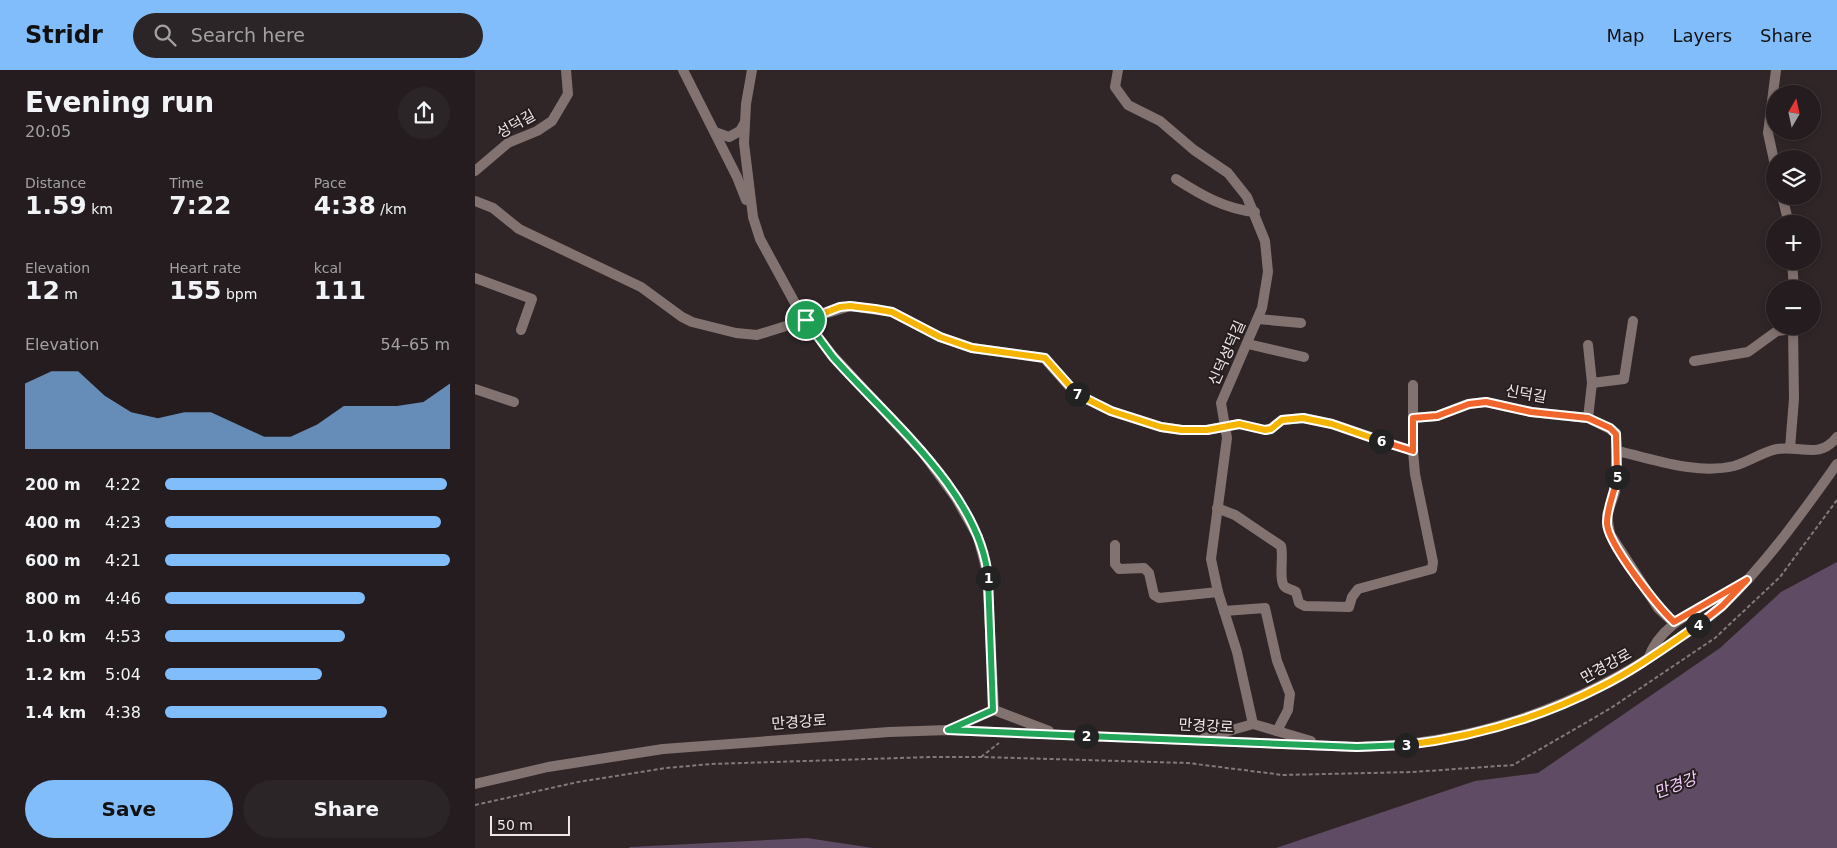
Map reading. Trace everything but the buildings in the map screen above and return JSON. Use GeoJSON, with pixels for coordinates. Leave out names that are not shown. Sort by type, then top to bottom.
{"type":"FeatureCollection","features":[{"type":"Feature","properties":{"kind":"street","name":"성덕길"},"geometry":{"type":"LineString","coordinates":[[475,171],[508,143],[537,131],[551,121],[566,101],[568,94],[566,70]]}},
{"type":"Feature","properties":{"kind":"street"},"geometry":{"type":"LineString","coordinates":[[683,70],[737,177],[760,239],[806,320],[833,356],[923,453],[956,498],[978,537],[987,572],[993,710]]}},
{"type":"Feature","properties":{"kind":"street"},"geometry":{"type":"LineString","coordinates":[[752,70],[744,123],[745,166],[753,217]]}},
{"type":"Feature","properties":{"kind":"street","name":"신덕성덕길"},"geometry":{"type":"LineString","coordinates":[[1118,70],[1115,87],[1128,105],[1160,121],[1194,150],[1228,173],[1238,184],[1255,212],[1265,241],[1268,272],[1258,319],[1221,402],[1226,447],[1211,559],[1218,592],[1237,652],[1253,724]]}},
{"type":"Feature","properties":{"kind":"street"},"geometry":{"type":"LineString","coordinates":[[1772,150],[1768,133],[1776,70]]}},
{"type":"Feature","properties":{"kind":"street"},"geometry":{"type":"LineString","coordinates":[[715,132],[729,137],[740,131],[744,123]]}},
{"type":"Feature","properties":{"kind":"street"},"geometry":{"type":"LineString","coordinates":[[1176,179],[1219,203],[1236,210],[1255,212]]}},
{"type":"Feature","properties":{"kind":"street"},"geometry":{"type":"LineString","coordinates":[[475,201],[493,208],[519,229],[641,287],[682,317],[693,322],[736,333],[757,335],[850,306],[892,312],[940,337],[972,348],[1045,358],[1076,394],[1133,419],[1182,430],[1225,428],[1239,424],[1265,430],[1271,429],[1282,420],[1303,418],[1332,424],[1413,451]]}},
{"type":"Feature","properties":{"kind":"street"},"geometry":{"type":"LineString","coordinates":[[475,278],[532,298],[521,330]]}},
{"type":"Feature","properties":{"kind":"street"},"geometry":{"type":"LineString","coordinates":[[1258,319],[1301,323]]}},
{"type":"Feature","properties":{"kind":"street"},"geometry":{"type":"LineString","coordinates":[[1593,384],[1624,379],[1633,321]]}},
{"type":"Feature","properties":{"kind":"street"},"geometry":{"type":"LineString","coordinates":[[1694,361],[1748,352],[1771,335]]}},
{"type":"Feature","properties":{"kind":"street"},"geometry":{"type":"LineString","coordinates":[[1790,448],[1794,399],[1793,335]]}},
{"type":"Feature","properties":{"kind":"street"},"geometry":{"type":"LineString","coordinates":[[1248,344],[1303,357]]}},
{"type":"Feature","properties":{"kind":"street"},"geometry":{"type":"LineString","coordinates":[[1588,345],[1593,384],[1588,418]]}},
{"type":"Feature","properties":{"kind":"street"},"geometry":{"type":"LineString","coordinates":[[1217,508],[1235,515],[1281,546],[1283,554],[1282,582],[1286,587],[1297,592],[1299,603],[1305,606],[1349,607],[1352,597],[1358,589],[1432,569],[1433,562],[1415,474],[1413,385]]}},
{"type":"Feature","properties":{"kind":"street"},"geometry":{"type":"LineString","coordinates":[[475,389],[514,402]]}},
{"type":"Feature","properties":{"kind":"street","name":"신덕길"},"geometry":{"type":"LineString","coordinates":[[1413,418],[1437,416],[1469,404],[1486,402],[1531,412],[1588,418],[1610,428],[1616,434],[1617,451]]}},
{"type":"Feature","properties":{"kind":"street"},"geometry":{"type":"LineString","coordinates":[[1674,622],[1659,608],[1609,534],[1607,514],[1615,492],[1617,451],[1689,467],[1720,468],[1740,464],[1769,452],[1790,448],[1819,450],[1827,448],[1837,437]]}},
{"type":"Feature","properties":{"kind":"street","name":"만경강로"},"geometry":{"type":"LineString","coordinates":[[475,784],[548,767],[663,749],[815,736],[948,730],[1357,747],[1401,745],[1481,730],[1537,714],[1583,695],[1648,659],[1711,616],[1747,580],[1794,525],[1837,464]]}},
{"type":"Feature","properties":{"kind":"street"},"geometry":{"type":"LineString","coordinates":[[1115,545],[1115,564],[1119,569],[1144,568],[1149,573],[1154,595],[1159,598],[1218,592]]}},
{"type":"Feature","properties":{"kind":"street"},"geometry":{"type":"LineString","coordinates":[[1648,659],[1653,644],[1674,622],[1747,580]]}},
{"type":"Feature","properties":{"kind":"street"},"geometry":{"type":"LineString","coordinates":[[1224,612],[1265,608],[1277,661],[1290,694],[1288,710],[1277,731]]}},
{"type":"Feature","properties":{"kind":"street"},"geometry":{"type":"LineString","coordinates":[[948,730],[993,710],[1057,734]]}},
{"type":"Feature","properties":{"kind":"street"},"geometry":{"type":"LineString","coordinates":[[1196,740],[1253,724],[1326,745]]}},
{"type":"Feature","properties":{"kind":"path"},"geometry":{"type":"LineString","coordinates":[[981,757],[1011,734]]}},
{"type":"Feature","properties":{"kind":"path"},"geometry":{"type":"LineString","coordinates":[[475,805],[578,782]]}},
{"type":"Feature","properties":{"kind":"water","name":"만경강"},"geometry":{"type":"Polygon","coordinates":[[[1837,562],[1837,848],[1276,848],[1475,781],[1538,773],[1720,648],[1781,592],[1837,562]]]}},
{"type":"Feature","properties":{"kind":"water"},"geometry":{"type":"Polygon","coordinates":[[[807,838],[873,848],[629,848],[630,847],[807,838]]]}},
{"type":"Feature","properties":{"kind":"route"},"geometry":{"type":"LineString","coordinates":[[850,306],[892,312],[940,337],[972,348],[999,354],[1045,358],[1076,394],[1111,411],[1133,419],[1161,427],[1182,430],[1207,430],[1239,424],[1265,430],[1271,429],[1282,420],[1303,418],[1332,424],[1413,451],[1413,418],[1437,416],[1469,404],[1486,402],[1531,412],[1588,418],[1610,428],[1616,434],[1617,478],[1615,492],[1607,514],[1609,534],[1659,608],[1674,622],[1703,608],[1747,580],[1711,616],[1648,659],[1602,686],[1537,714],[1457,737],[1401,745],[1357,747],[948,730],[993,710],[987,572],[978,537],[956,498],[923,453],[833,356],[806,320],[821,316],[840,307],[850,306]]}}]}
